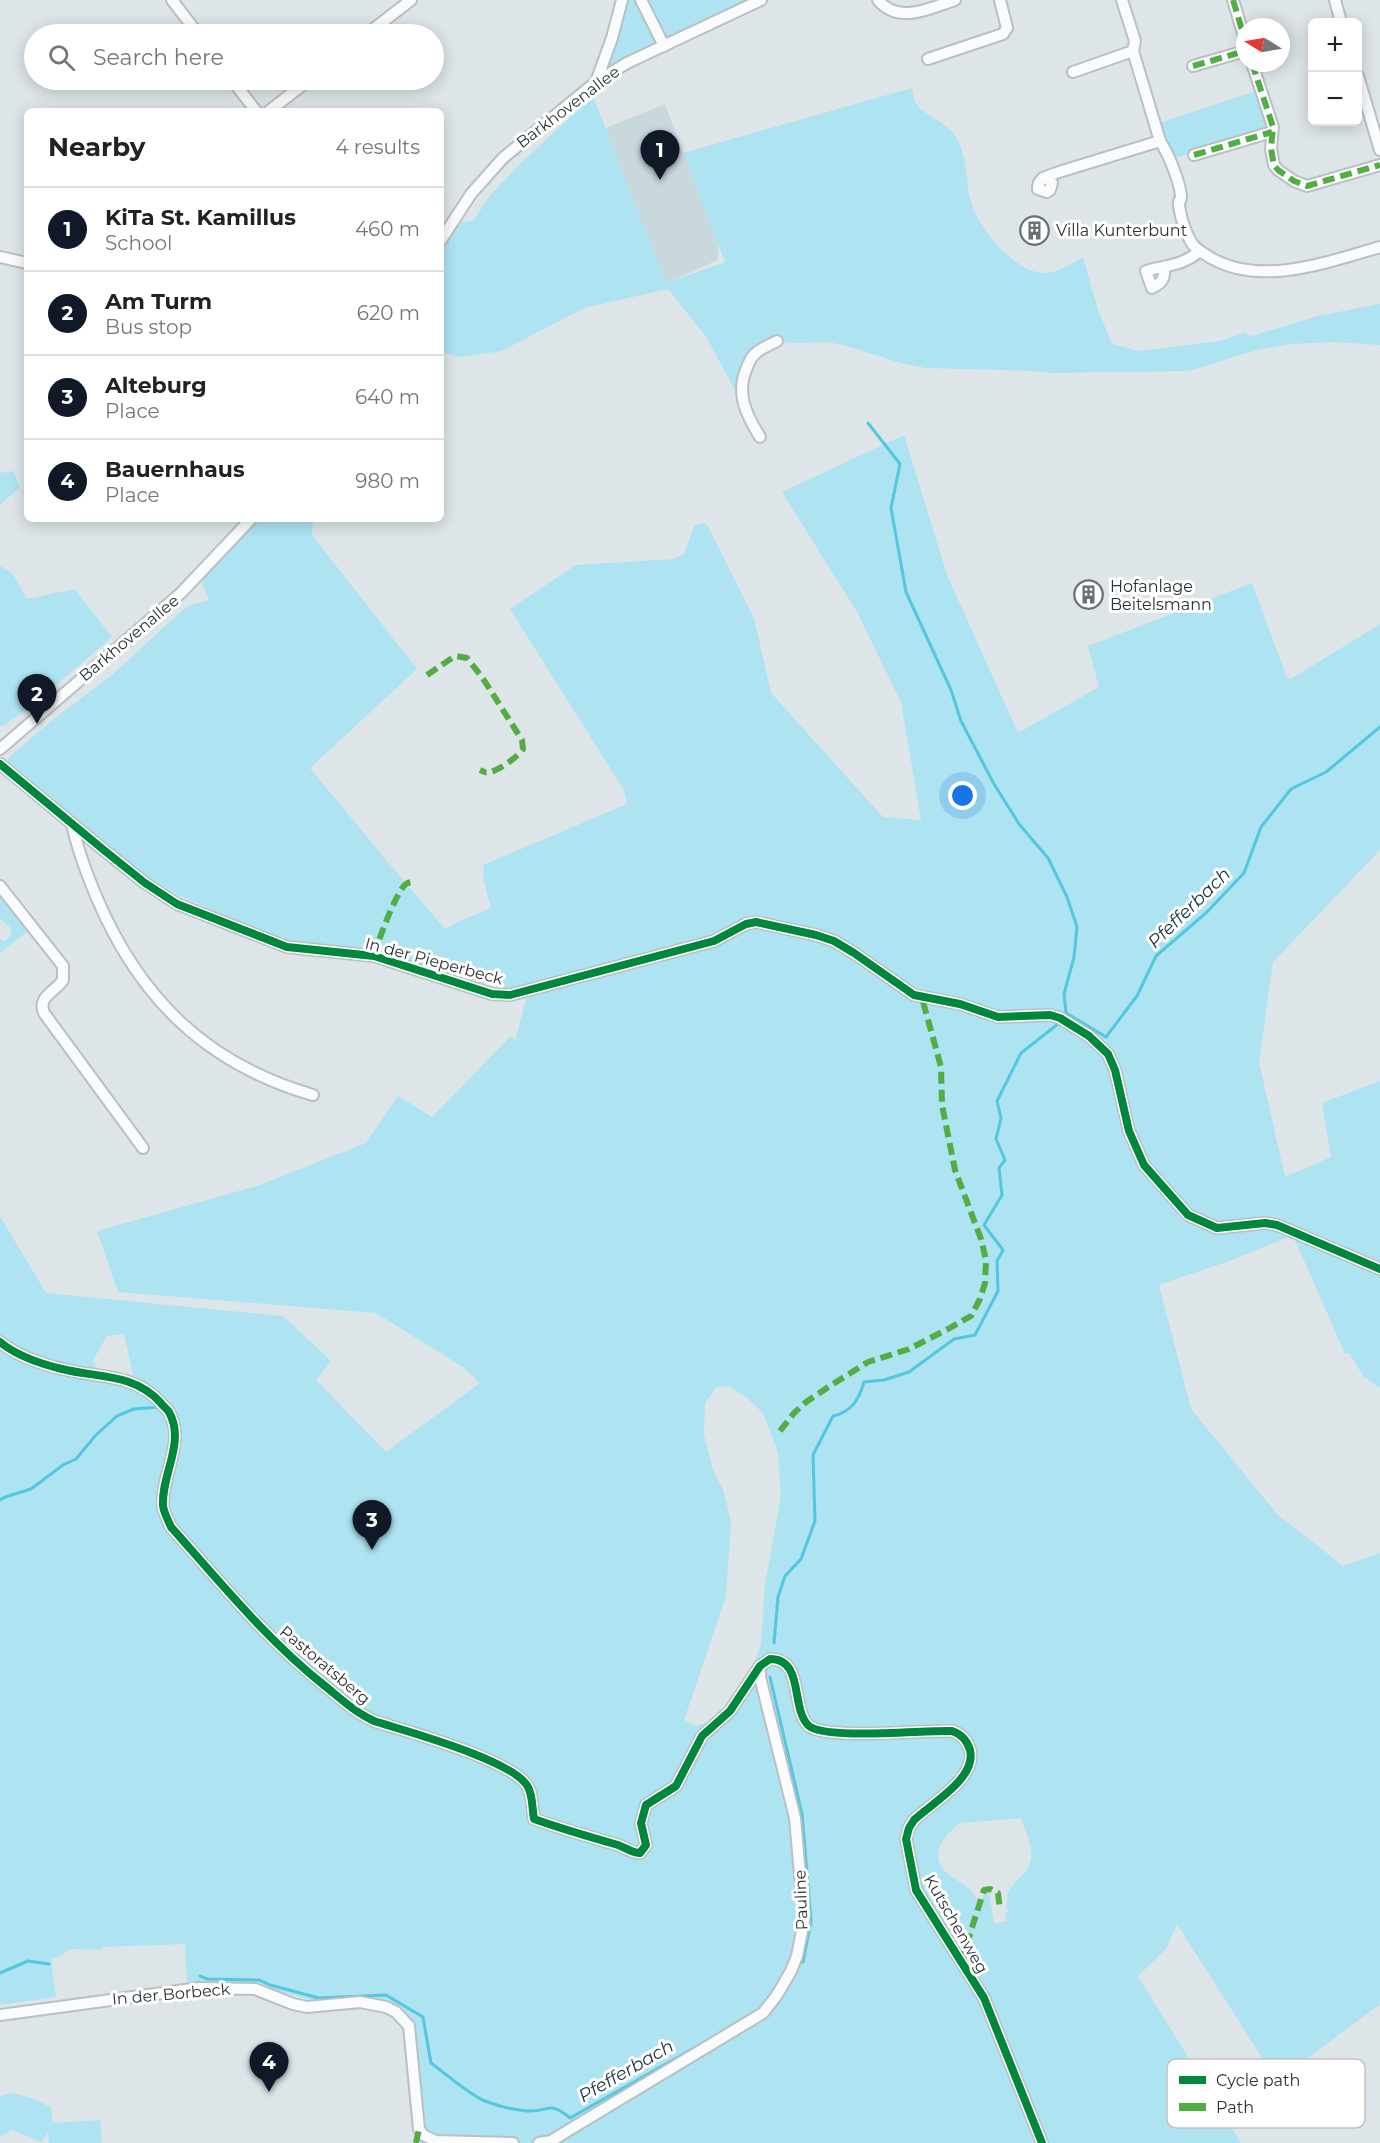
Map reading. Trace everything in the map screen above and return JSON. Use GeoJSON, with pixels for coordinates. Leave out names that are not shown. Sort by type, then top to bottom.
{"type":"FeatureCollection","features":[{"type":"Feature","properties":{"kind":"street"},"geometry":{"type":"LineString","coordinates":[[172,0],[190,24]]}},
{"type":"Feature","properties":{"kind":"street"},"geometry":{"type":"LineString","coordinates":[[379,24],[409,0]]}},
{"type":"Feature","properties":{"kind":"street"},"geometry":{"type":"LineString","coordinates":[[596,82],[610,46],[622,0]]}},
{"type":"Feature","properties":{"kind":"street"},"geometry":{"type":"LineString","coordinates":[[642,0],[664,46]]}},
{"type":"Feature","properties":{"kind":"street","name":"Barkhovenallee"},"geometry":{"type":"LineString","coordinates":[[444,236],[471,195],[503,158],[596,82],[627,63],[761,0]]}},
{"type":"Feature","properties":{"kind":"street"},"geometry":{"type":"LineString","coordinates":[[878,0],[888,9],[905,14],[956,0]]}},
{"type":"Feature","properties":{"kind":"street"},"geometry":{"type":"LineString","coordinates":[[928,59],[1003,34],[1007,27],[1000,0]]}},
{"type":"Feature","properties":{"kind":"street"},"geometry":{"type":"LineString","coordinates":[[1122,0],[1135,41],[1133,51],[1160,141],[1168,153],[1181,196],[1179,205],[1190,240],[1200,251],[1233,268],[1276,270],[1326,263],[1380,248]]}},
{"type":"Feature","properties":{"kind":"street"},"geometry":{"type":"LineString","coordinates":[[1233,0],[1238,18]]}},
{"type":"Feature","properties":{"kind":"street"},"geometry":{"type":"LineString","coordinates":[[1335,0],[1340,18]]}},
{"type":"Feature","properties":{"kind":"street"},"geometry":{"type":"LineString","coordinates":[[1073,72],[1133,51]]}},
{"type":"Feature","properties":{"kind":"street"},"geometry":{"type":"LineString","coordinates":[[1193,66],[1236,54]]}},
{"type":"Feature","properties":{"kind":"street"},"geometry":{"type":"LineString","coordinates":[[1255,72],[1273,127],[1270,149],[1274,165],[1278,170],[1303,185],[1314,185],[1380,165]]}},
{"type":"Feature","properties":{"kind":"street"},"geometry":{"type":"LineString","coordinates":[[1362,89],[1380,150]]}},
{"type":"Feature","properties":{"kind":"street"},"geometry":{"type":"LineString","coordinates":[[240,90],[254,108]]}},
{"type":"Feature","properties":{"kind":"street"},"geometry":{"type":"LineString","coordinates":[[273,108],[296,90]]}},
{"type":"Feature","properties":{"kind":"street"},"geometry":{"type":"LineString","coordinates":[[1194,154],[1272,132]]}},
{"type":"Feature","properties":{"kind":"street"},"geometry":{"type":"LineString","coordinates":[[1043,178],[1160,141]]}},
{"type":"Feature","properties":{"kind":"street"},"geometry":{"type":"LineString","coordinates":[[1164,269],[1191,259],[1200,251]]}},
{"type":"Feature","properties":{"kind":"street"},"geometry":{"type":"LineString","coordinates":[[0,257],[24,262]]}},
{"type":"Feature","properties":{"kind":"street"},"geometry":{"type":"LineString","coordinates":[[760,437],[744,405],[742,378],[753,355],[777,341]]}},
{"type":"Feature","properties":{"kind":"street","name":"Barkhovenallee"},"geometry":{"type":"LineString","coordinates":[[0,749],[181,593],[248,522]]}},
{"type":"Feature","properties":{"kind":"street","name":"In der Pieperbeck"},"geometry":{"type":"LineString","coordinates":[[0,764],[145,883],[177,904],[287,947],[374,956],[492,994],[510,995],[714,941],[746,924],[756,922],[790,928],[834,941],[905,990],[922,998],[960,1004],[998,1017],[1040,1014],[1060,1018],[1089,1036],[1108,1054],[1115,1070],[1129,1131],[1144,1165],[1188,1215],[1217,1228],[1265,1223],[1277,1225],[1380,1269]]}},
{"type":"Feature","properties":{"kind":"street"},"geometry":{"type":"LineString","coordinates":[[72,823],[76,848],[108,922],[126,953],[167,1010],[189,1031],[250,1072],[281,1086],[313,1095]]}},
{"type":"Feature","properties":{"kind":"street"},"geometry":{"type":"LineString","coordinates":[[0,886],[63,966],[63,980],[42,1000],[44,1013],[143,1148]]}},
{"type":"Feature","properties":{"kind":"street","name":"Pastoratsberg"},"geometry":{"type":"LineString","coordinates":[[0,1342],[31,1360],[62,1370],[126,1381],[150,1391],[169,1412],[176,1437],[164,1489],[163,1508],[171,1527],[255,1622],[294,1661],[361,1715],[460,1748],[521,1779],[530,1792],[534,1819],[640,1853],[646,1845],[641,1823],[646,1805],[678,1783],[702,1736],[730,1711],[760,1666]]}},
{"type":"Feature","properties":{"kind":"street","name":"Kutschenweg"},"geometry":{"type":"LineString","coordinates":[[760,1666],[773,1658],[785,1664],[793,1676],[805,1720],[811,1727],[820,1731],[835,1733],[952,1731],[961,1735],[968,1744],[970,1762],[963,1777],[911,1824],[906,1839],[911,1871],[916,1890],[984,1998],[1042,2143]]}},
{"type":"Feature","properties":{"kind":"street","name":"Pauline"},"geometry":{"type":"LineString","coordinates":[[539,2143],[551,2141],[762,2013],[777,1995],[791,1971],[797,1956],[804,1921],[795,1818],[760,1677],[760,1666]]}},
{"type":"Feature","properties":{"kind":"street","name":"In der Borbeck"},"geometry":{"type":"LineString","coordinates":[[0,2015],[199,1988],[255,1989],[307,2007],[360,2002],[386,2007],[396,2012],[409,2026],[418,2129],[423,2135],[436,2141],[513,2143]]}},
{"type":"Feature","properties":{"kind":"shaded area"},"geometry":{"type":"Polygon","coordinates":[[[627,0],[760,0],[607,72],[620,32],[627,0]]]}},
{"type":"Feature","properties":{"kind":"shaded area"},"geometry":{"type":"Polygon","coordinates":[[[912,88],[917,105],[948,128],[956,137],[963,153],[970,197],[976,215],[1001,249],[1023,267],[1035,272],[1046,273],[1061,269],[1083,257],[1098,310],[1112,344],[1139,351],[1220,341],[1244,333],[1252,336],[1318,316],[1380,304],[1380,345],[1335,342],[1290,344],[1257,350],[1188,371],[1049,373],[926,368],[900,363],[828,342],[777,341],[758,350],[737,394],[707,338],[668,289],[584,308],[502,351],[460,357],[444,353],[444,239],[455,222],[473,221],[492,193],[593,96],[666,283],[725,262],[683,153],[912,88]]]}},
{"type":"Feature","properties":{"kind":"shaded area"},"geometry":{"type":"Polygon","coordinates":[[[1259,90],[1271,130],[1174,158],[1168,139],[1164,137],[1159,123],[1259,90]]]}},
{"type":"Feature","properties":{"kind":"shaded area"},"geometry":{"type":"Polygon","coordinates":[[[665,104],[683,153],[711,206],[718,229],[718,260],[666,283],[603,129],[665,104]]]}},
{"type":"Feature","properties":{"kind":"shaded area"},"geometry":{"type":"Polygon","coordinates":[[[904,435],[947,575],[1018,733],[1099,687],[1088,646],[1252,583],[1287,678],[1291,679],[1380,624],[1380,850],[1273,962],[1259,1062],[1285,1177],[1331,1157],[1322,1103],[1380,1081],[1380,1388],[1364,1377],[1349,1353],[1345,1354],[1293,1235],[1232,1260],[1159,1285],[1191,1409],[1277,1514],[1343,1566],[1380,1553],[1380,2004],[1306,2059],[1263,2059],[1177,1924],[1166,1949],[1138,1976],[1189,2059],[1167,2059],[1167,2128],[1232,2128],[1241,2143],[420,2143],[413,2024],[403,2011],[387,2002],[376,1999],[312,2000],[256,1985],[216,1982],[187,1983],[185,1944],[101,1947],[101,1950],[70,1949],[51,1959],[56,1997],[0,2005],[0,1216],[46,1293],[283,1316],[331,1361],[316,1380],[386,1452],[480,1383],[463,1367],[376,1313],[118,1292],[97,1231],[260,1185],[366,1143],[398,1096],[432,1117],[511,1036],[515,1041],[528,993],[687,943],[511,990],[447,974],[372,947],[323,947],[288,943],[180,896],[145,876],[8,767],[8,758],[55,718],[112,675],[187,606],[209,600],[200,578],[249,522],[313,522],[312,535],[417,669],[310,768],[445,929],[491,908],[484,881],[483,865],[627,804],[624,790],[510,609],[576,565],[674,559],[684,554],[694,526],[704,523],[708,526],[754,618],[771,693],[883,817],[921,820],[901,702],[857,612],[782,492],[904,435]],[[124,1334],[107,1336],[93,1360],[101,1379],[134,1379],[124,1334]],[[728,1386],[716,1387],[705,1404],[704,1435],[713,1470],[723,1490],[731,1521],[726,1596],[684,1720],[696,1726],[709,1722],[739,1694],[756,1658],[761,1644],[765,1585],[781,1495],[778,1452],[763,1413],[746,1397],[728,1386]],[[1021,1818],[960,1823],[945,1838],[939,1851],[940,1864],[947,1873],[970,1890],[977,1899],[981,1902],[983,1895],[989,1892],[994,1924],[1007,1921],[1005,1913],[1008,1912],[1008,1894],[1029,1867],[1030,1843],[1021,1818]]]}},
{"type":"Feature","properties":{"kind":"shaded area"},"geometry":{"type":"Polygon","coordinates":[[[13,471],[20,487],[0,505],[0,473],[13,471]]]}},
{"type":"Feature","properties":{"kind":"shaded area"},"geometry":{"type":"Polygon","coordinates":[[[0,566],[12,573],[27,599],[74,589],[112,637],[49,691],[5,725],[0,726],[0,566]]]}},
{"type":"Feature","properties":{"kind":"shaded area"},"geometry":{"type":"Polygon","coordinates":[[[0,894],[29,930],[0,953],[0,940],[5,941],[12,934],[9,926],[0,919],[0,894]]]}},
{"type":"Feature","properties":{"kind":"shaded area"},"geometry":{"type":"Polygon","coordinates":[[[13,2093],[51,2107],[53,2123],[100,2120],[102,2143],[49,2143],[48,2132],[42,2142],[12,2130],[0,2136],[0,2096],[13,2093]]]}},
{"type":"Feature","properties":{"kind":"waterway"},"geometry":{"type":"LineString","coordinates":[[868,423],[900,464],[891,508],[906,592],[951,690],[961,721],[994,784],[1019,824],[1048,858],[1067,897],[1077,927],[1074,957],[1064,994],[1066,1013],[1106,1037],[1137,996],[1156,956],[1207,912],[1244,873],[1261,827],[1291,789],[1326,772],[1380,727]]}},
{"type":"Feature","properties":{"kind":"waterway","name":"Pfefferbach"},"geometry":{"type":"LineString","coordinates":[[774,1643],[778,1597],[785,1576],[801,1559],[815,1521],[813,1455],[833,1416],[854,1404],[864,1382],[884,1380],[909,1372],[954,1339],[975,1335],[998,1291],[997,1261],[1003,1250],[984,1225],[1002,1195],[999,1168],[1005,1160],[996,1139],[1001,1118],[997,1101],[1021,1053],[1058,1024]]}},
{"type":"Feature","properties":{"kind":"waterway"},"geometry":{"type":"LineString","coordinates":[[0,1500],[31,1489],[63,1465],[76,1459],[96,1435],[117,1416],[134,1409],[160,1407]]}},
{"type":"Feature","properties":{"kind":"waterway","name":"Pfefferbach"},"geometry":{"type":"LineString","coordinates":[[770,1677],[802,1814],[811,1921],[803,1962]]}},
{"type":"Feature","properties":{"kind":"waterway","name":"Pfefferbach"},"geometry":{"type":"LineString","coordinates":[[0,1973],[28,1961],[49,1964]]}},
{"type":"Feature","properties":{"kind":"waterway","name":"Pfefferbach"},"geometry":{"type":"LineString","coordinates":[[200,1976],[207,1979],[259,1980],[319,1998],[386,1995],[423,2017],[431,2063],[472,2094],[490,2103],[517,2110],[558,2109],[570,2118],[710,2039]]}},
{"type":"Feature","properties":{"kind":"marked path"},"geometry":{"type":"LineString","coordinates":[[1233,0],[1238,18]]}},
{"type":"Feature","properties":{"kind":"marked path"},"geometry":{"type":"LineString","coordinates":[[1193,66],[1236,54]]}},
{"type":"Feature","properties":{"kind":"marked path"},"geometry":{"type":"LineString","coordinates":[[1255,72],[1273,127],[1271,149],[1274,165],[1278,170],[1294,181],[1307,186],[1380,165]]}},
{"type":"Feature","properties":{"kind":"marked path"},"geometry":{"type":"LineString","coordinates":[[1194,155],[1272,132]]}},
{"type":"Feature","properties":{"kind":"marked path"},"geometry":{"type":"LineString","coordinates":[[427,675],[456,656],[467,658],[482,677],[522,740],[523,749],[508,763],[490,772],[480,770]]}},
{"type":"Feature","properties":{"kind":"marked path"},"geometry":{"type":"LineString","coordinates":[[374,956],[383,929],[402,888],[409,882],[415,882]]}},
{"type":"Feature","properties":{"kind":"marked path"},"geometry":{"type":"LineString","coordinates":[[780,1431],[806,1402],[833,1384],[868,1362],[909,1349],[971,1316],[980,1299],[985,1283],[986,1260],[981,1239],[955,1170],[942,1105],[941,1067],[922,998]]}},
{"type":"Feature","properties":{"kind":"marked path"},"geometry":{"type":"LineString","coordinates":[[961,1962],[984,1890],[990,1889],[998,1893],[1000,1910]]}},
{"type":"Feature","properties":{"kind":"marked path"},"geometry":{"type":"LineString","coordinates":[[416,2143],[419,2129]]}},
{"type":"Feature","properties":{"kind":"cycle path"},"geometry":{"type":"LineString","coordinates":[[0,764],[145,883],[177,904],[287,947],[374,956],[492,994],[510,995],[714,941],[746,924],[756,922],[834,941],[914,995],[960,1004],[998,1017],[1050,1015],[1060,1018],[1089,1036],[1108,1054],[1115,1070],[1129,1131],[1144,1165],[1188,1215],[1217,1228],[1265,1223],[1277,1225],[1380,1269]]}},
{"type":"Feature","properties":{"kind":"cycle path"},"geometry":{"type":"LineString","coordinates":[[0,1342],[38,1362],[75,1372],[127,1381],[150,1393],[168,1411],[174,1424],[174,1447],[163,1494],[165,1514],[171,1527],[226,1589],[283,1649],[361,1714],[374,1721],[481,1757],[519,1777],[530,1791],[534,1819],[640,1853],[646,1845],[641,1823],[646,1805],[676,1786],[702,1736],[730,1711],[760,1666],[770,1659],[781,1661],[788,1667],[796,1686],[803,1718],[809,1726],[835,1733],[952,1731],[961,1736],[970,1750],[967,1770],[960,1780],[914,1820],[909,1828],[906,1839],[916,1890],[984,1998],[1042,2143]]}},
{"type":"Feature","properties":{"kind":"place","name":"KiTa St. Kamillus"},"geometry":{"type":"Point","coordinates":[660,180]}},
{"type":"Feature","properties":{"kind":"place","name":"Villa Kunterbunt"},"geometry":{"type":"Point","coordinates":[1035,230]}},
{"type":"Feature","properties":{"kind":"place","name":"Hofanlage Beitelsmann"},"geometry":{"type":"Point","coordinates":[1089,595]}},
{"type":"Feature","properties":{"kind":"place","name":"Am Turm"},"geometry":{"type":"Point","coordinates":[37,724]}},
{"type":"Feature","properties":{"kind":"place","name":"Alteburg"},"geometry":{"type":"Point","coordinates":[372,1550]}},
{"type":"Feature","properties":{"kind":"place","name":"Bauernhaus"},"geometry":{"type":"Point","coordinates":[269,2092]}}]}
